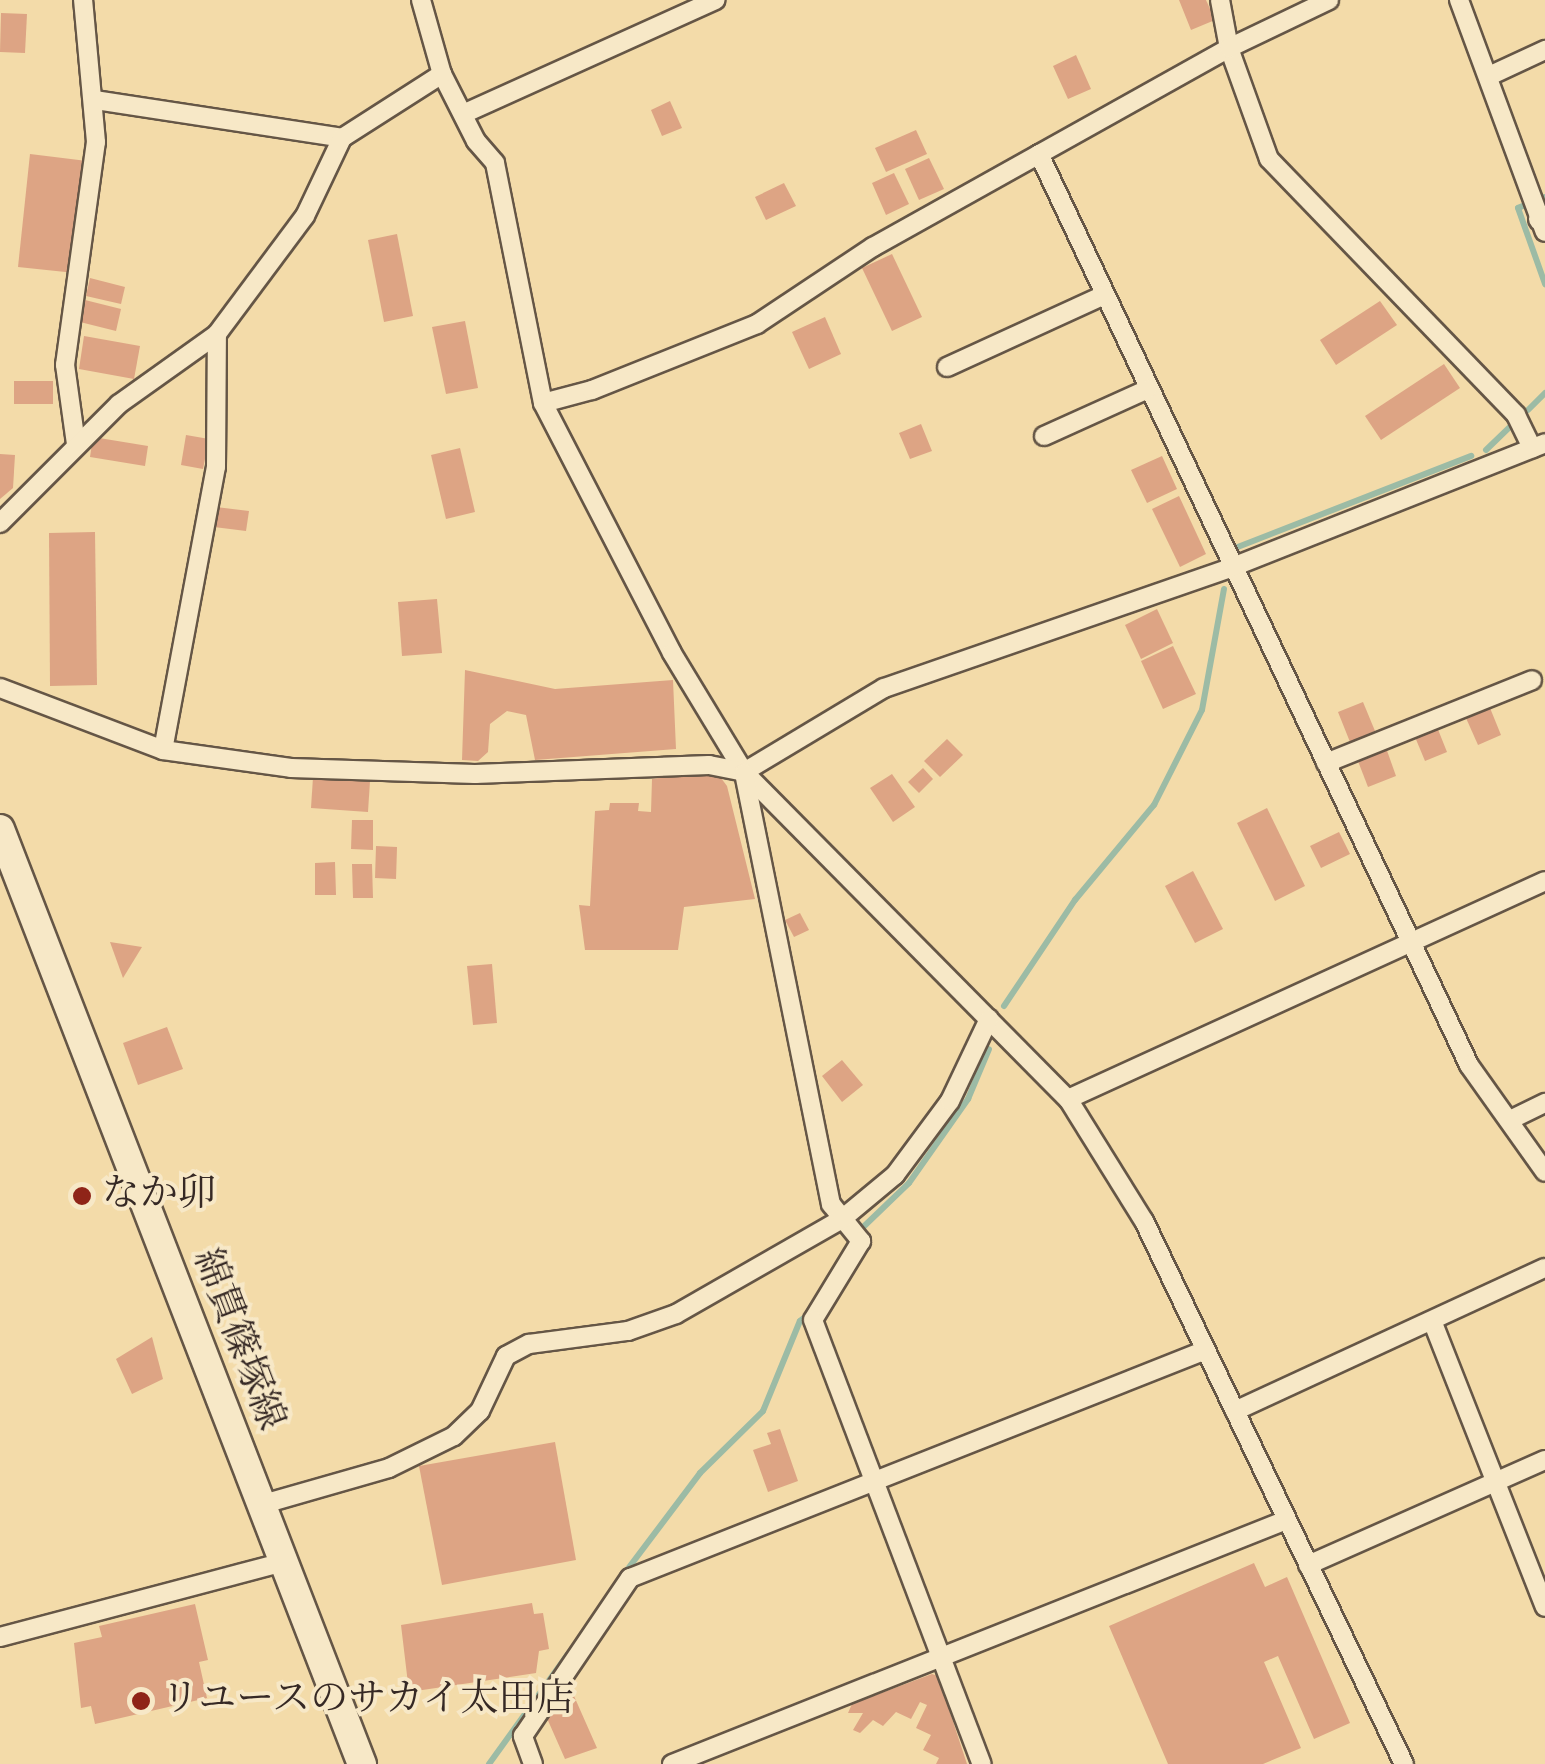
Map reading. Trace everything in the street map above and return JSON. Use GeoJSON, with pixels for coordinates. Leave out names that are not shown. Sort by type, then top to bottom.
{"type":"FeatureCollection","features":[{"type":"Feature","properties":{"kind":"main road","name":"綿貫篠塚線"},"geometry":{"type":"LineString","coordinates":[[0,829],[362,1764]]}},
{"type":"Feature","properties":{"kind":"street"},"geometry":{"type":"LineString","coordinates":[[76,444],[65,365],[84,251],[95,100],[84,0]]}},
{"type":"Feature","properties":{"kind":"street"},"geometry":{"type":"LineString","coordinates":[[420,0],[442,74],[495,162],[543,403],[672,654],[744,772],[1068,1099],[1144,1221],[1404,1764]]}},
{"type":"Feature","properties":{"kind":"street"},"geometry":{"type":"LineString","coordinates":[[463,114],[716,0]]}},
{"type":"Feature","properties":{"kind":"street"},"geometry":{"type":"LineString","coordinates":[[0,688],[164,750],[309,768],[475,774],[709,765],[744,772],[884,688],[1230,568],[1538,446],[1516,415],[1269,159],[1229,48],[1220,0]]}},
{"type":"Feature","properties":{"kind":"street"},"geometry":{"type":"LineString","coordinates":[[543,403],[592,390],[758,324],[873,247],[1229,48],[1329,0]]}},
{"type":"Feature","properties":{"kind":"street"},"geometry":{"type":"LineString","coordinates":[[1459,0],[1543,222]]}},
{"type":"Feature","properties":{"kind":"street"},"geometry":{"type":"LineString","coordinates":[[1489,76],[1545,50]]}},
{"type":"Feature","properties":{"kind":"street"},"geometry":{"type":"LineString","coordinates":[[0,523],[119,404],[218,334],[304,216],[342,138],[442,74]]}},
{"type":"Feature","properties":{"kind":"street"},"geometry":{"type":"LineString","coordinates":[[95,100],[342,138]]}},
{"type":"Feature","properties":{"kind":"street"},"geometry":{"type":"LineString","coordinates":[[1039,154],[1230,568],[1412,939],[1468,1065],[1512,1119],[1545,1172]]}},
{"type":"Feature","properties":{"kind":"street"},"geometry":{"type":"LineString","coordinates":[[947,366],[1104,295]]}},
{"type":"Feature","properties":{"kind":"street"},"geometry":{"type":"LineString","coordinates":[[164,750],[216,467],[218,334]]}},
{"type":"Feature","properties":{"kind":"street"},"geometry":{"type":"LineString","coordinates":[[1044,436],[1148,389]]}},
{"type":"Feature","properties":{"kind":"street"},"geometry":{"type":"LineString","coordinates":[[1326,763],[1532,680]]}},
{"type":"Feature","properties":{"kind":"street"},"geometry":{"type":"LineString","coordinates":[[744,772],[831,1204],[861,1241],[813,1320],[982,1764]]}},
{"type":"Feature","properties":{"kind":"street"},"geometry":{"type":"LineString","coordinates":[[1068,1099],[1545,881]]}},
{"type":"Feature","properties":{"kind":"street"},"geometry":{"type":"LineString","coordinates":[[260,1505],[389,1468],[454,1436],[480,1411],[506,1356],[530,1344],[628,1331],[676,1314],[842,1220],[895,1175],[950,1101],[989,1019]]}},
{"type":"Feature","properties":{"kind":"street"},"geometry":{"type":"LineString","coordinates":[[1512,1119],[1545,1103]]}},
{"type":"Feature","properties":{"kind":"street"},"geometry":{"type":"LineString","coordinates":[[1235,1411],[1545,1268]]}},
{"type":"Feature","properties":{"kind":"street"},"geometry":{"type":"LineString","coordinates":[[1433,1322],[1545,1607]]}},
{"type":"Feature","properties":{"kind":"street"},"geometry":{"type":"LineString","coordinates":[[533,1764],[523,1736],[630,1578],[1206,1350]]}},
{"type":"Feature","properties":{"kind":"street"},"geometry":{"type":"LineString","coordinates":[[1308,1565],[1545,1460]]}},
{"type":"Feature","properties":{"kind":"street"},"geometry":{"type":"LineString","coordinates":[[672,1764],[1284,1520]]}},
{"type":"Feature","properties":{"kind":"street"},"geometry":{"type":"LineString","coordinates":[[0,1637],[283,1562]]}},
{"type":"Feature","properties":{"kind":"building"},"geometry":{"type":"Polygon","coordinates":[[[1179,0],[1206,0],[1215,20],[1191,30],[1179,0]]]}},
{"type":"Feature","properties":{"kind":"building"},"geometry":{"type":"Polygon","coordinates":[[[1,13],[27,14],[25,53],[0,52],[1,13]]]}},
{"type":"Feature","properties":{"kind":"building"},"geometry":{"type":"Polygon","coordinates":[[[1076,55],[1091,89],[1068,99],[1053,66],[1076,55]]]}},
{"type":"Feature","properties":{"kind":"building"},"geometry":{"type":"Polygon","coordinates":[[[670,101],[682,128],[662,136],[651,110],[670,101]]]}},
{"type":"Feature","properties":{"kind":"building"},"geometry":{"type":"Polygon","coordinates":[[[916,130],[927,154],[886,172],[875,148],[916,130]]]}},
{"type":"Feature","properties":{"kind":"building"},"geometry":{"type":"Polygon","coordinates":[[[30,154],[87,161],[75,273],[18,267],[30,154]]]}},
{"type":"Feature","properties":{"kind":"building"},"geometry":{"type":"Polygon","coordinates":[[[929,158],[944,189],[919,200],[905,169],[929,158]]]}},
{"type":"Feature","properties":{"kind":"building"},"geometry":{"type":"Polygon","coordinates":[[[894,173],[909,204],[886,215],[872,183],[894,173]]]}},
{"type":"Feature","properties":{"kind":"building"},"geometry":{"type":"Polygon","coordinates":[[[784,183],[796,206],[766,220],[755,197],[784,183]]]}},
{"type":"Feature","properties":{"kind":"building"},"geometry":{"type":"Polygon","coordinates":[[[397,234],[413,316],[384,322],[368,240],[397,234]]]}},
{"type":"Feature","properties":{"kind":"building"},"geometry":{"type":"Polygon","coordinates":[[[892,254],[922,317],[892,331],[862,268],[892,254]]]}},
{"type":"Feature","properties":{"kind":"building"},"geometry":{"type":"Polygon","coordinates":[[[90,278],[125,287],[121,304],[86,296],[90,278]]]}},
{"type":"Feature","properties":{"kind":"building"},"geometry":{"type":"Polygon","coordinates":[[[85,300],[121,309],[116,331],[80,322],[85,300]]]}},
{"type":"Feature","properties":{"kind":"building"},"geometry":{"type":"Polygon","coordinates":[[[1380,301],[1397,325],[1336,365],[1320,340],[1380,301]]]}},
{"type":"Feature","properties":{"kind":"building"},"geometry":{"type":"Polygon","coordinates":[[[825,317],[841,354],[809,369],[792,332],[825,317]]]}},
{"type":"Feature","properties":{"kind":"building"},"geometry":{"type":"Polygon","coordinates":[[[465,321],[478,388],[446,394],[432,327],[465,321]]]}},
{"type":"Feature","properties":{"kind":"building"},"geometry":{"type":"Polygon","coordinates":[[[84,336],[140,346],[134,379],[79,369],[84,336]]]}},
{"type":"Feature","properties":{"kind":"building"},"geometry":{"type":"Polygon","coordinates":[[[1444,364],[1460,388],[1381,440],[1365,416],[1444,364]]]}},
{"type":"Feature","properties":{"kind":"building"},"geometry":{"type":"Polygon","coordinates":[[[14,381],[53,381],[53,404],[14,404],[14,381]]]}},
{"type":"Feature","properties":{"kind":"building"},"geometry":{"type":"Polygon","coordinates":[[[921,424],[932,451],[910,459],[899,433],[921,424]]]}},
{"type":"Feature","properties":{"kind":"building"},"geometry":{"type":"Polygon","coordinates":[[[186,435],[209,439],[203,469],[181,465],[186,435]]]}},
{"type":"Feature","properties":{"kind":"building"},"geometry":{"type":"Polygon","coordinates":[[[93,437],[148,446],[145,466],[90,457],[93,437]]]}},
{"type":"Feature","properties":{"kind":"building"},"geometry":{"type":"Polygon","coordinates":[[[460,448],[475,512],[446,519],[431,455],[460,448]]]}},
{"type":"Feature","properties":{"kind":"building"},"geometry":{"type":"Polygon","coordinates":[[[0,454],[15,455],[13,488],[0,499],[0,454]]]}},
{"type":"Feature","properties":{"kind":"building"},"geometry":{"type":"Polygon","coordinates":[[[1162,456],[1177,489],[1147,503],[1131,470],[1162,456]]]}},
{"type":"Feature","properties":{"kind":"building"},"geometry":{"type":"Polygon","coordinates":[[[1179,496],[1206,554],[1180,567],[1152,509],[1179,496]]]}},
{"type":"Feature","properties":{"kind":"building"},"geometry":{"type":"Polygon","coordinates":[[[216,507],[249,511],[246,531],[214,527],[216,507]]]}},
{"type":"Feature","properties":{"kind":"building"},"geometry":{"type":"Polygon","coordinates":[[[95,532],[97,685],[50,686],[49,533],[95,532]]]}},
{"type":"Feature","properties":{"kind":"building"},"geometry":{"type":"Polygon","coordinates":[[[437,599],[442,653],[402,656],[398,602],[437,599]]]}},
{"type":"Feature","properties":{"kind":"building"},"geometry":{"type":"Polygon","coordinates":[[[1157,609],[1173,643],[1141,659],[1125,625],[1157,609]]]}},
{"type":"Feature","properties":{"kind":"building"},"geometry":{"type":"Polygon","coordinates":[[[1173,646],[1196,694],[1163,709],[1141,661],[1173,646]]]}},
{"type":"Feature","properties":{"kind":"building"},"geometry":{"type":"Polygon","coordinates":[[[465,670],[555,689],[673,680],[676,749],[535,760],[526,715],[507,711],[490,724],[488,752],[478,761],[462,760],[465,670]]]}},
{"type":"Feature","properties":{"kind":"building"},"geometry":{"type":"Polygon","coordinates":[[[1363,702],[1375,731],[1350,742],[1338,712],[1363,702]]]}},
{"type":"Feature","properties":{"kind":"building"},"geometry":{"type":"Polygon","coordinates":[[[1490,708],[1501,735],[1478,745],[1466,718],[1490,708]]]}},
{"type":"Feature","properties":{"kind":"building"},"geometry":{"type":"Polygon","coordinates":[[[1437,727],[1447,752],[1425,761],[1415,737],[1437,727]]]}},
{"type":"Feature","properties":{"kind":"building"},"geometry":{"type":"Polygon","coordinates":[[[947,739],[963,755],[940,777],[924,761],[947,739]]]}},
{"type":"Feature","properties":{"kind":"building"},"geometry":{"type":"Polygon","coordinates":[[[1385,745],[1396,776],[1368,787],[1356,756],[1385,745]]]}},
{"type":"Feature","properties":{"kind":"building"},"geometry":{"type":"Polygon","coordinates":[[[923,768],[933,779],[919,793],[908,782],[923,768]]]}},
{"type":"Feature","properties":{"kind":"building"},"geometry":{"type":"Polygon","coordinates":[[[715,770],[727,786],[755,899],[684,907],[678,950],[585,950],[579,905],[590,906],[595,811],[609,810],[610,803],[639,803],[638,811],[651,812],[652,779],[715,770]]]}},
{"type":"Feature","properties":{"kind":"building"},"geometry":{"type":"Polygon","coordinates":[[[892,774],[915,807],[893,822],[870,788],[892,774]]]}},
{"type":"Feature","properties":{"kind":"building"},"geometry":{"type":"Polygon","coordinates":[[[313,777],[370,781],[368,812],[311,808],[313,777]]]}},
{"type":"Feature","properties":{"kind":"building"},"geometry":{"type":"Polygon","coordinates":[[[1267,808],[1305,886],[1275,901],[1237,823],[1267,808]]]}},
{"type":"Feature","properties":{"kind":"building"},"geometry":{"type":"Polygon","coordinates":[[[352,820],[373,820],[373,850],[351,849],[352,820]]]}},
{"type":"Feature","properties":{"kind":"building"},"geometry":{"type":"Polygon","coordinates":[[[1339,832],[1350,854],[1321,868],[1310,846],[1339,832]]]}},
{"type":"Feature","properties":{"kind":"building"},"geometry":{"type":"Polygon","coordinates":[[[376,846],[397,847],[396,879],[375,878],[376,846]]]}},
{"type":"Feature","properties":{"kind":"building"},"geometry":{"type":"Polygon","coordinates":[[[335,862],[336,895],[315,895],[315,863],[335,862]]]}},
{"type":"Feature","properties":{"kind":"building"},"geometry":{"type":"Polygon","coordinates":[[[352,864],[372,864],[373,898],[353,898],[352,864]]]}},
{"type":"Feature","properties":{"kind":"building"},"geometry":{"type":"Polygon","coordinates":[[[1193,871],[1223,929],[1195,943],[1165,886],[1193,871]]]}},
{"type":"Feature","properties":{"kind":"building"},"geometry":{"type":"Polygon","coordinates":[[[800,913],[809,930],[794,937],[785,920],[800,913]]]}},
{"type":"Feature","properties":{"kind":"building"},"geometry":{"type":"Polygon","coordinates":[[[110,942],[142,947],[123,978],[110,942]]]}},
{"type":"Feature","properties":{"kind":"building"},"geometry":{"type":"Polygon","coordinates":[[[492,964],[497,1023],[473,1025],[467,966],[492,964]]]}},
{"type":"Feature","properties":{"kind":"building"},"geometry":{"type":"Polygon","coordinates":[[[167,1027],[183,1069],[138,1085],[123,1043],[167,1027]]]}},
{"type":"Feature","properties":{"kind":"building"},"geometry":{"type":"Polygon","coordinates":[[[842,1060],[863,1085],[842,1102],[822,1076],[842,1060]]]}},
{"type":"Feature","properties":{"kind":"building"},"geometry":{"type":"Polygon","coordinates":[[[152,1337],[163,1379],[132,1394],[116,1359],[152,1337]]]}},
{"type":"Feature","properties":{"kind":"building"},"geometry":{"type":"Polygon","coordinates":[[[780,1429],[798,1481],[768,1492],[753,1450],[771,1444],[767,1433],[780,1429]]]}},
{"type":"Feature","properties":{"kind":"building"},"geometry":{"type":"Polygon","coordinates":[[[555,1442],[576,1560],[442,1585],[419,1466],[555,1442]]]}},
{"type":"Feature","properties":{"kind":"building"},"geometry":{"type":"Polygon","coordinates":[[[1254,1563],[1265,1587],[1287,1577],[1350,1723],[1314,1739],[1278,1656],[1264,1662],[1301,1748],[1263,1764],[1168,1764],[1109,1626],[1254,1563]]]}},
{"type":"Feature","properties":{"kind":"building"},"geometry":{"type":"Polygon","coordinates":[[[532,1603],[534,1614],[543,1613],[549,1649],[539,1651],[536,1673],[409,1692],[401,1625],[532,1603]]]}},
{"type":"Feature","properties":{"kind":"building"},"geometry":{"type":"Polygon","coordinates":[[[195,1604],[208,1660],[199,1662],[207,1698],[95,1724],[91,1706],[81,1708],[74,1643],[102,1637],[99,1626],[195,1604]]]}},
{"type":"Feature","properties":{"kind":"building"},"geometry":{"type":"Polygon","coordinates":[[[932,1674],[938,1676],[967,1764],[936,1764],[939,1758],[923,1750],[931,1735],[916,1728],[927,1705],[920,1702],[911,1719],[896,1712],[883,1726],[873,1720],[860,1733],[853,1730],[863,1713],[848,1713],[852,1704],[932,1674]]]}},
{"type":"Feature","properties":{"kind":"building"},"geometry":{"type":"Polygon","coordinates":[[[574,1696],[597,1748],[565,1759],[546,1716],[565,1708],[562,1701],[574,1696]]]}},
{"type":"Feature","properties":{"kind":"waterway"},"geometry":{"type":"LineString","coordinates":[[1545,197],[1518,208],[1545,284]]}},
{"type":"Feature","properties":{"kind":"waterway"},"geometry":{"type":"LineString","coordinates":[[1528,410],[1545,393]]}},
{"type":"Feature","properties":{"kind":"waterway"},"geometry":{"type":"LineString","coordinates":[[1486,450],[1511,426]]}},
{"type":"Feature","properties":{"kind":"waterway"},"geometry":{"type":"LineString","coordinates":[[1230,550],[1471,456]]}},
{"type":"Feature","properties":{"kind":"waterway"},"geometry":{"type":"LineString","coordinates":[[1004,1006],[1075,900],[1154,805],[1202,710],[1224,589]]}},
{"type":"Feature","properties":{"kind":"waterway"},"geometry":{"type":"LineString","coordinates":[[857,1233],[909,1183],[968,1099],[989,1049]]}},
{"type":"Feature","properties":{"kind":"waterway"},"geometry":{"type":"LineString","coordinates":[[624,1574],[700,1473],[763,1411],[800,1321],[808,1315]]}},
{"type":"Feature","properties":{"kind":"waterway"},"geometry":{"type":"LineString","coordinates":[[489,1764],[568,1654]]}},
{"type":"Feature","properties":{"kind":"place","name":"なか卯"},"geometry":{"type":"Point","coordinates":[82,1196]}},
{"type":"Feature","properties":{"kind":"place","name":"リユースのサカイ太田店"},"geometry":{"type":"Point","coordinates":[141,1701]}}]}
